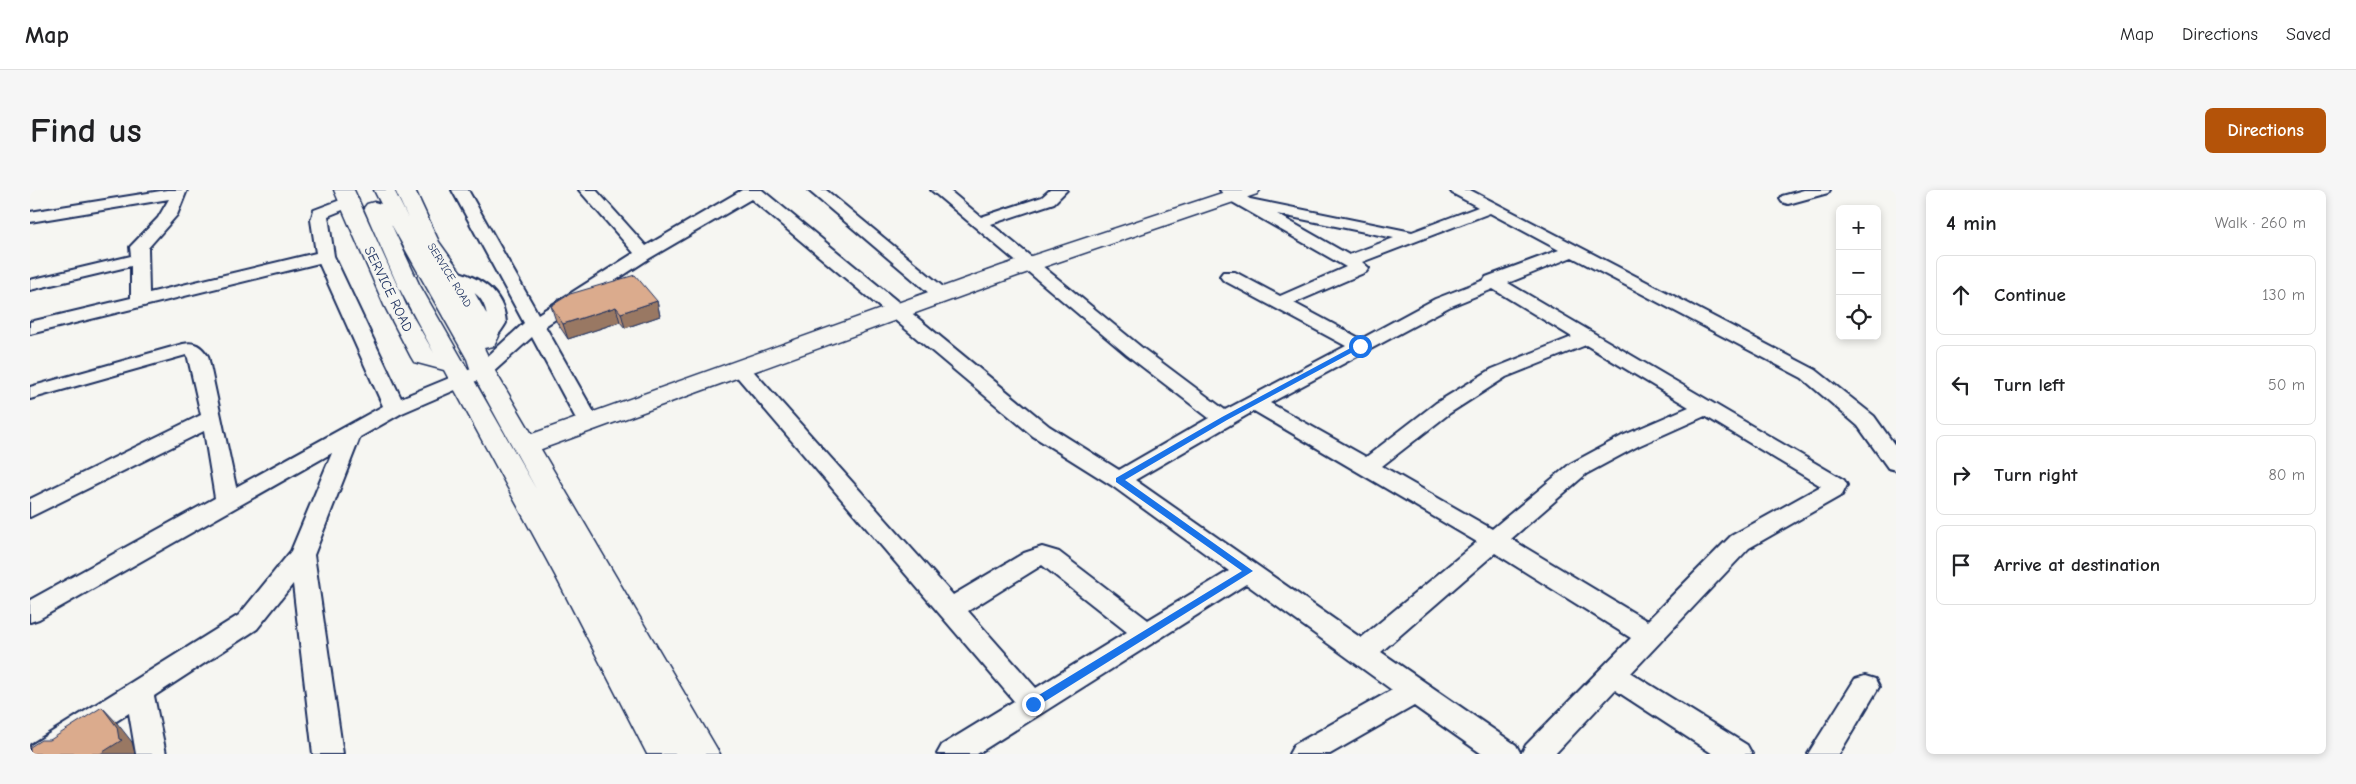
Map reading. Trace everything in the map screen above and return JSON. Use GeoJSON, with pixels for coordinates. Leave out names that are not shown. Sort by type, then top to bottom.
{"type":"FeatureCollection","features":[{"type":"Feature","properties":{"kind":"main road"},"geometry":{"type":"LineString","coordinates":[[384,190],[473,362],[570,575],[665,754]]}},
{"type":"Feature","properties":{"kind":"main road","name":"SERVICE ROAD"},"geometry":{"type":"LineString","coordinates":[[405,190],[429,242],[452,276],[473,362]]}},
{"type":"Feature","properties":{"kind":"main road"},"geometry":{"type":"LineString","coordinates":[[353,194],[408,284],[473,362],[527,445],[702,754]]}},
{"type":"Feature","properties":{"kind":"main road"},"geometry":{"type":"LineString","coordinates":[[527,445],[1030,264],[1239,195]]}},
{"type":"Feature","properties":{"kind":"street"},"geometry":{"type":"LineString","coordinates":[[460,190],[533,325],[589,423]]}},
{"type":"Feature","properties":{"kind":"street"},"geometry":{"type":"LineString","coordinates":[[587,190],[644,254]]}},
{"type":"Feature","properties":{"kind":"street"},"geometry":{"type":"LineString","coordinates":[[30,612],[350,435],[473,362],[644,254],[752,190],[1041,431],[1119,480],[1506,754]]}},
{"type":"Feature","properties":{"kind":"street"},"geometry":{"type":"LineString","coordinates":[[816,190],[942,295]]}},
{"type":"Feature","properties":{"kind":"street"},"geometry":{"type":"LineString","coordinates":[[939,190],[1134,351],[1224,418]]}},
{"type":"Feature","properties":{"kind":"street"},"geometry":{"type":"LineString","coordinates":[[979,223],[1048,200],[1059,190]]}},
{"type":"Feature","properties":{"kind":"street"},"geometry":{"type":"LineString","coordinates":[[1458,190],[1809,374],[1888,439],[1896,463]]}},
{"type":"Feature","properties":{"kind":"street"},"geometry":{"type":"LineString","coordinates":[[1788,199],[1822,190]]}},
{"type":"Feature","properties":{"kind":"street"},"geometry":{"type":"LineString","coordinates":[[30,218],[179,192],[177,202],[166,221],[139,247],[140,301]]}},
{"type":"Feature","properties":{"kind":"street"},"geometry":{"type":"LineString","coordinates":[[353,194],[320,213],[319,220],[325,256],[395,408]]}},
{"type":"Feature","properties":{"kind":"street"},"geometry":{"type":"LineString","coordinates":[[1239,195],[1414,237]]}},
{"type":"Feature","properties":{"kind":"street"},"geometry":{"type":"LineString","coordinates":[[1239,195],[1360,268],[1279,303]]}},
{"type":"Feature","properties":{"kind":"street"},"geometry":{"type":"LineString","coordinates":[[1349,262],[1492,207]]}},
{"type":"Feature","properties":{"kind":"street"},"geometry":{"type":"LineString","coordinates":[[1119,480],[1224,418],[1442,302],[1574,250]]}},
{"type":"Feature","properties":{"kind":"street"},"geometry":{"type":"LineString","coordinates":[[30,328],[325,256]]}},
{"type":"Feature","properties":{"kind":"street"},"geometry":{"type":"LineString","coordinates":[[30,285],[139,259]]}},
{"type":"Feature","properties":{"kind":"street"},"geometry":{"type":"LineString","coordinates":[[1229,276],[1360,346]]}},
{"type":"Feature","properties":{"kind":"street"},"geometry":{"type":"LineString","coordinates":[[1492,282],[1836,486],[1834,489],[1740,542],[1536,754]]}},
{"type":"Feature","properties":{"kind":"street"},"geometry":{"type":"LineString","coordinates":[[1367,468],[1443,408],[1499,373],[1588,338]]}},
{"type":"Feature","properties":{"kind":"street"},"geometry":{"type":"LineString","coordinates":[[30,393],[190,348],[198,356],[228,503]]}},
{"type":"Feature","properties":{"kind":"street"},"geometry":{"type":"LineString","coordinates":[[740,368],[949,610],[1033,704]]}},
{"type":"Feature","properties":{"kind":"street"},"geometry":{"type":"LineString","coordinates":[[1255,403],[1493,540],[1650,636]]}},
{"type":"Feature","properties":{"kind":"street"},"geometry":{"type":"LineString","coordinates":[[1362,653],[1578,469],[1630,441],[1706,408]]}},
{"type":"Feature","properties":{"kind":"street"},"geometry":{"type":"LineString","coordinates":[[30,509],[212,418]]}},
{"type":"Feature","properties":{"kind":"street"},"geometry":{"type":"LineString","coordinates":[[41,754],[248,622],[302,555],[350,435]]}},
{"type":"Feature","properties":{"kind":"street"},"geometry":{"type":"LineString","coordinates":[[302,555],[328,754]]}},
{"type":"Feature","properties":{"kind":"street"},"geometry":{"type":"LineString","coordinates":[[949,610],[1033,559],[1042,556],[1050,558],[1147,634]]}},
{"type":"Feature","properties":{"kind":"street"},"geometry":{"type":"LineString","coordinates":[[952,754],[1248,571]]}},
{"type":"Feature","properties":{"kind":"street"},"geometry":{"type":"LineString","coordinates":[[1613,675],[1737,754]]}},
{"type":"Feature","properties":{"kind":"street"},"geometry":{"type":"LineString","coordinates":[[1824,754],[1865,686]]}},
{"type":"Feature","properties":{"kind":"street"},"geometry":{"type":"LineString","coordinates":[[1304,754],[1415,691]]}},
{"type":"Feature","properties":{"kind":"street"},"geometry":{"type":"LineString","coordinates":[[139,692],[151,754]]}},
{"type":"Feature","properties":{"kind":"building"},"geometry":{"type":"Polygon","coordinates":[[[635,275],[657,301],[621,313],[616,307],[563,324],[551,306],[570,294],[635,275]]]}},
{"type":"Feature","properties":{"kind":"building"},"geometry":{"type":"Polygon","coordinates":[[[102,707],[117,727],[119,739],[122,740],[100,754],[30,754],[30,747],[41,740],[50,740],[102,707]]]}},
{"type":"Feature","properties":{"kind":"route"},"geometry":{"type":"LineString","coordinates":[[1033,704],[1248,571],[1119,480],[1224,418],[1360,346]]}}]}
